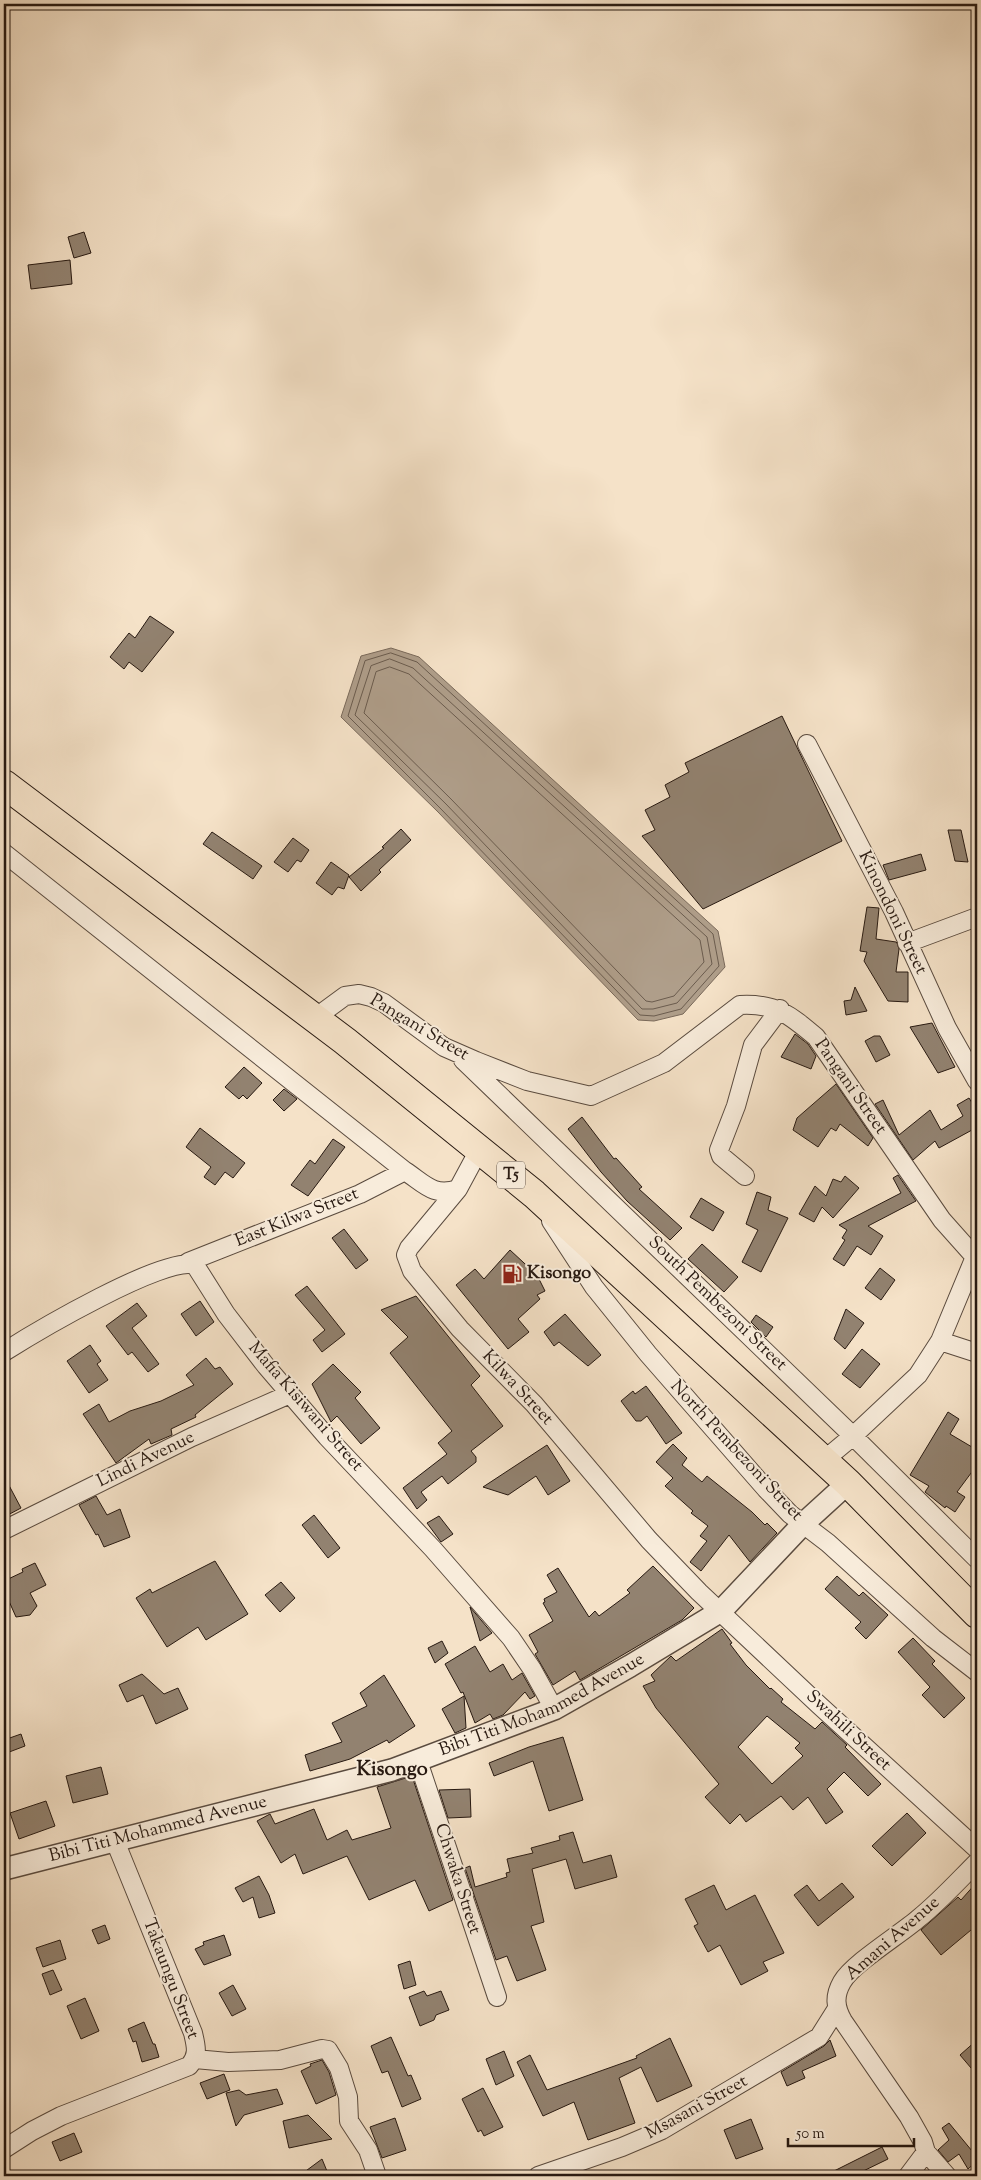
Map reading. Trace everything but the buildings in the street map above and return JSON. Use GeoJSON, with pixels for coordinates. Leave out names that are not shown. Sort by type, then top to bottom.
{"type":"FeatureCollection","features":[{"type":"Feature","properties":{"kind":"highway","name":"T5"},"geometry":{"type":"LineString","coordinates":[[4,784],[315,1018],[534,1194],[848,1483],[977,1614]]}},
{"type":"Feature","properties":{"kind":"street","name":"Kinondoni Street"},"geometry":{"type":"LineString","coordinates":[[807,744],[894,912],[946,1028],[977,1081]]}},
{"type":"Feature","properties":{"kind":"street"},"geometry":{"type":"LineString","coordinates":[[4,853],[405,1170],[434,1191],[442,1193],[458,1189]]}},
{"type":"Feature","properties":{"kind":"street"},"geometry":{"type":"LineString","coordinates":[[907,944],[977,917]]}},
{"type":"Feature","properties":{"kind":"street","name":"Pangani Street"},"geometry":{"type":"LineString","coordinates":[[315,1018],[344,996],[359,994],[371,997],[384,1003],[444,1047],[527,1081],[591,1096],[664,1063],[740,1005],[780,1009],[816,1037],[942,1220],[976,1255]]}},
{"type":"Feature","properties":{"kind":"street"},"geometry":{"type":"LineString","coordinates":[[745,1176],[721,1156],[719,1150],[736,1106],[753,1045],[780,1009]]}},
{"type":"Feature","properties":{"kind":"street","name":"South Pembezoni Street"},"geometry":{"type":"LineString","coordinates":[[454,1051],[854,1436],[977,1559]]}},
{"type":"Feature","properties":{"kind":"street","name":"Kilwa Street"},"geometry":{"type":"LineString","coordinates":[[479,1150],[458,1189],[408,1248],[406,1255],[412,1271],[460,1329],[534,1404],[649,1540],[721,1611]]}},
{"type":"Feature","properties":{"kind":"street","name":"East Kilwa Street"},"geometry":{"type":"LineString","coordinates":[[188,1262],[360,1194],[405,1170]]}},
{"type":"Feature","properties":{"kind":"street","name":"North Pembezoni Street"},"geometry":{"type":"LineString","coordinates":[[534,1194],[594,1287],[730,1449],[790,1514],[828,1543],[933,1638],[977,1672]]}},
{"type":"Feature","properties":{"kind":"street"},"geometry":{"type":"LineString","coordinates":[[823,1461],[854,1436],[918,1375],[940,1342],[976,1255]]}},
{"type":"Feature","properties":{"kind":"street"},"geometry":{"type":"LineString","coordinates":[[4,1352],[74,1310],[128,1284],[177,1264],[188,1262]]}},
{"type":"Feature","properties":{"kind":"street","name":"Mafia Kisiwani Street"},"geometry":{"type":"LineString","coordinates":[[188,1262],[195,1265],[226,1314],[290,1394],[327,1437],[433,1549],[510,1638],[532,1669],[554,1709]]}},
{"type":"Feature","properties":{"kind":"street"},"geometry":{"type":"LineString","coordinates":[[940,1342],[977,1353]]}},
{"type":"Feature","properties":{"kind":"street","name":"Lindi Avenue"},"geometry":{"type":"LineString","coordinates":[[4,1530],[192,1437],[290,1394]]}},
{"type":"Feature","properties":{"kind":"street","name":"Bibi Titi Mohammed Avenue"},"geometry":{"type":"LineString","coordinates":[[4,1869],[392,1770],[554,1709],[721,1611],[803,1524],[848,1483]]}},
{"type":"Feature","properties":{"kind":"street","name":"Swahili Street"},"geometry":{"type":"LineString","coordinates":[[721,1611],[819,1705],[977,1849]]}},
{"type":"Feature","properties":{"kind":"street","name":"Chwaka Street"},"geometry":{"type":"LineString","coordinates":[[418,1761],[497,1998]]}},
{"type":"Feature","properties":{"kind":"street","name":"Takaungu Street"},"geometry":{"type":"LineString","coordinates":[[4,2149],[32,2131],[61,2116],[189,2066],[195,2059],[196,2050],[193,2032],[177,1988],[115,1841]]}},
{"type":"Feature","properties":{"kind":"street","name":"Amani Avenue"},"geometry":{"type":"LineString","coordinates":[[836,2010],[835,2004],[839,1988],[849,1974],[920,1918],[977,1862]]}},
{"type":"Feature","properties":{"kind":"street"},"geometry":{"type":"LineString","coordinates":[[836,2010],[909,2117],[923,2142],[926,2152],[947,2176]]}},
{"type":"Feature","properties":{"kind":"street","name":"Msasani Street"},"geometry":{"type":"LineString","coordinates":[[538,2176],[622,2147],[662,2130],[819,2037],[836,2010]]}},
{"type":"Feature","properties":{"kind":"street"},"geometry":{"type":"LineString","coordinates":[[195,2059],[228,2062],[280,2060],[322,2049],[328,2050],[339,2068],[348,2097],[349,2120],[368,2150],[377,2176]]}},
{"type":"Feature","properties":{"kind":"street"},"geometry":{"type":"LineString","coordinates":[[908,2176],[926,2152]]}},
{"type":"Feature","properties":{"kind":"water"},"geometry":{"type":"Polygon","coordinates":[[[391,648],[419,657],[718,931],[725,967],[683,1014],[654,1021],[638,1020],[438,812],[341,717],[361,656],[391,648]]]}},
{"type":"Feature","properties":{"kind":"place","name":"Kisongo"},"geometry":{"type":"Point","coordinates":[512,1274]}},
{"type":"Feature","properties":{"kind":"district","name":"Kisongo"},"geometry":{"type":"Point","coordinates":[392,1770]}}]}
